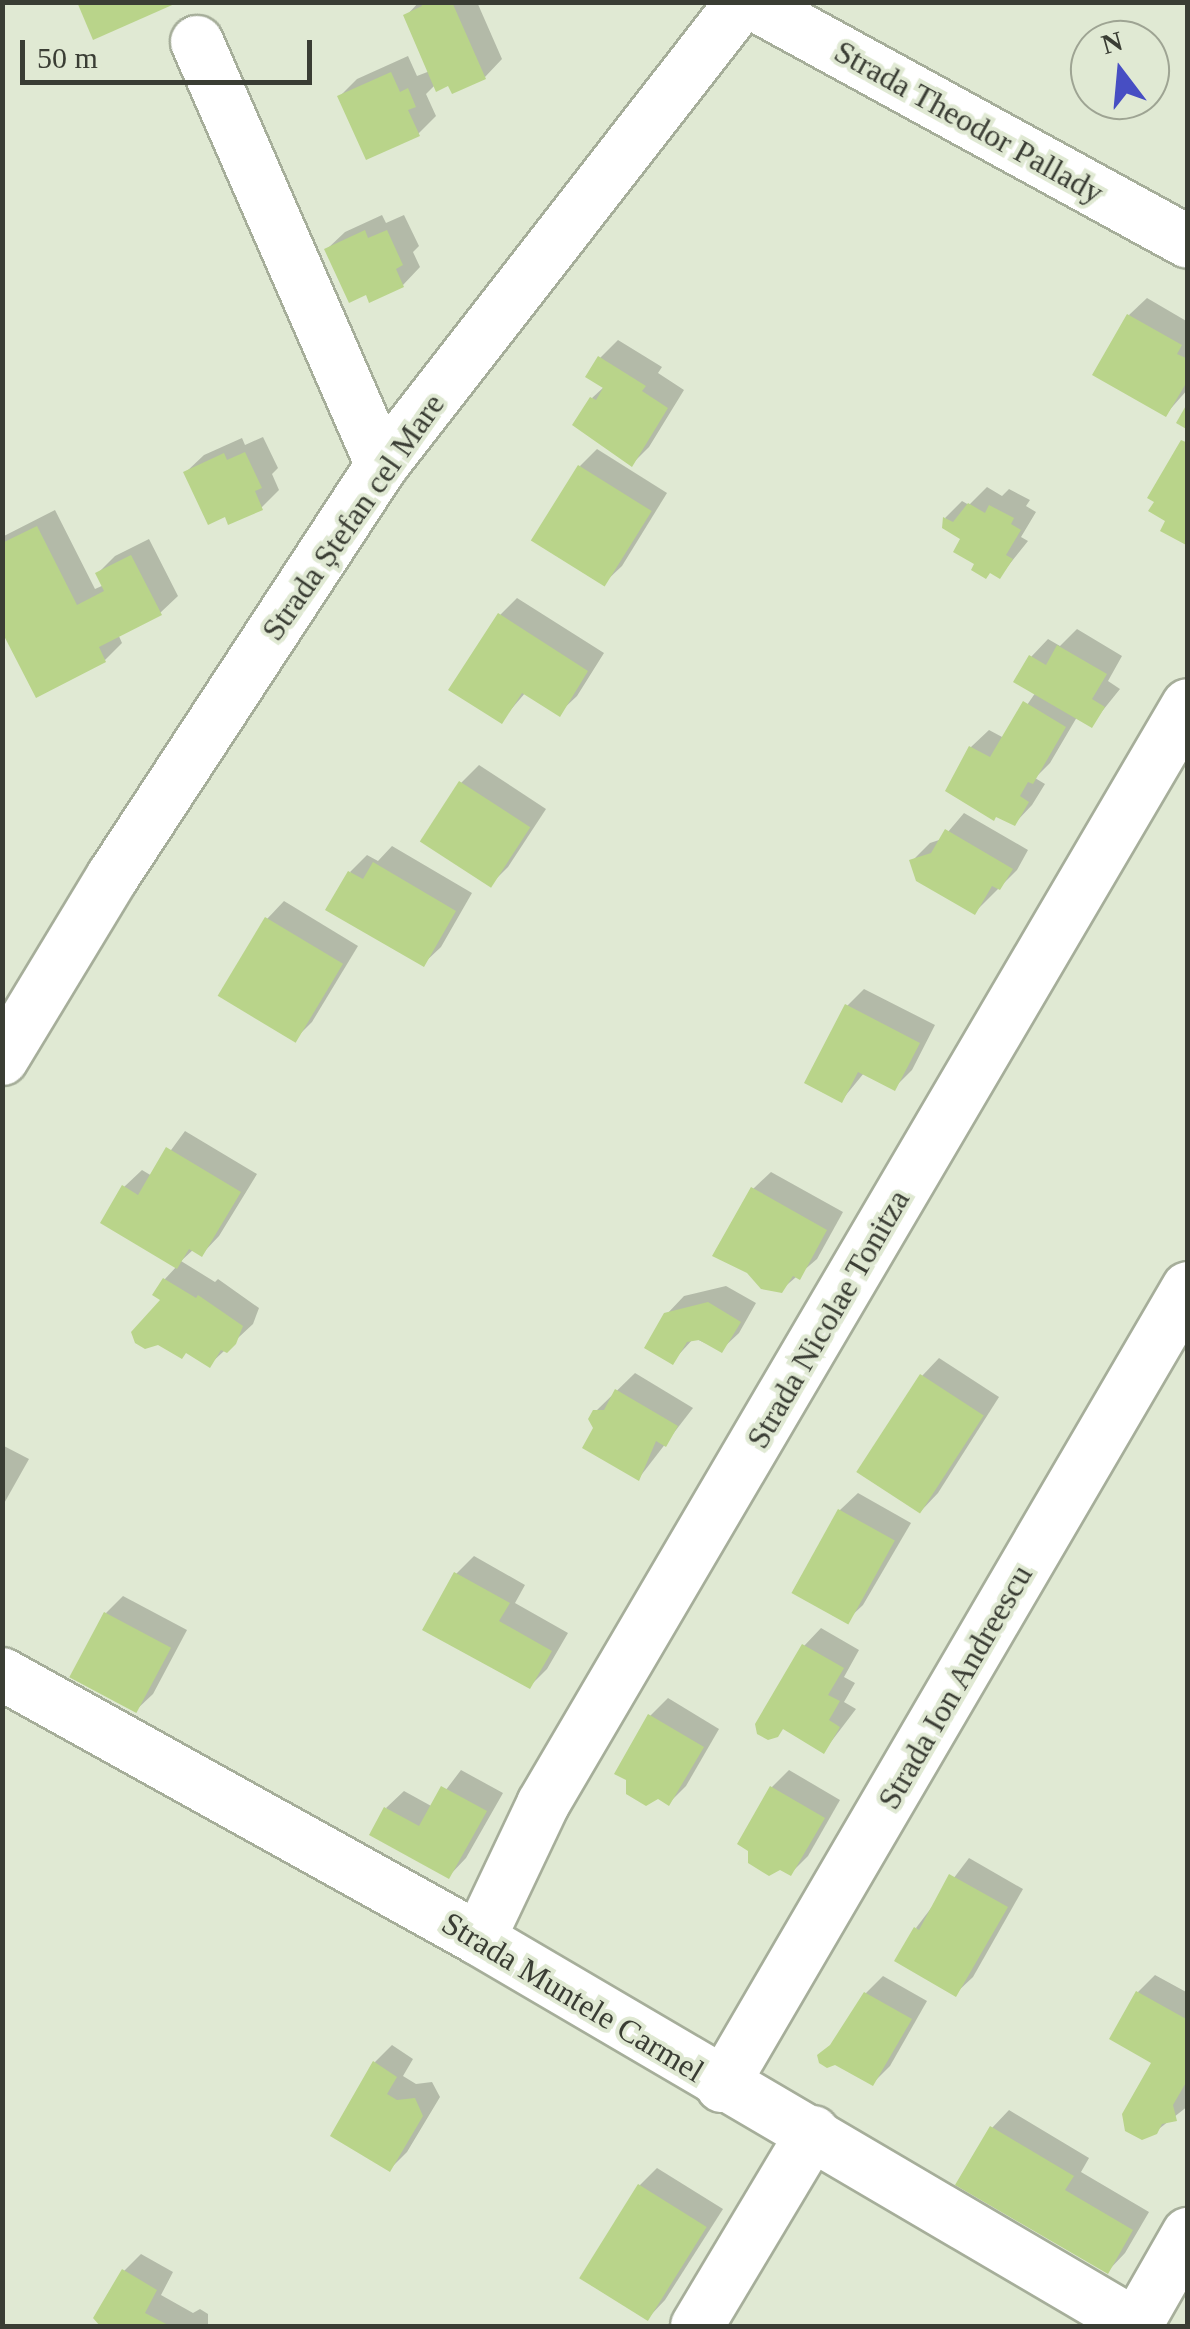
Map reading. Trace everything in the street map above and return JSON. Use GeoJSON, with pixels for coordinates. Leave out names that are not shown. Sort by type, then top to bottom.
{"type":"FeatureCollection","features":[{"type":"Feature","properties":{"kind":"street","name":"Strada Ștefan cel Mare"},"geometry":{"type":"LineString","coordinates":[[2,1059],[113,876],[382,465],[742,2]]}},
{"type":"Feature","properties":{"kind":"street","name":"Strada Theodor Pallady"},"geometry":{"type":"LineString","coordinates":[[750,2],[1188,242]]}},
{"type":"Feature","properties":{"kind":"street"},"geometry":{"type":"LineString","coordinates":[[197,42],[382,465]]}},
{"type":"Feature","properties":{"kind":"street","name":"Strada Nicolae Tonitza"},"geometry":{"type":"LineString","coordinates":[[480,1939],[543,1804],[1188,705]]}},
{"type":"Feature","properties":{"kind":"street","name":"Strada Ion Andreescu"},"geometry":{"type":"LineString","coordinates":[[722,2086],[1188,1288]]}},
{"type":"Feature","properties":{"kind":"street","name":"Strada Muntele Carmel"},"geometry":{"type":"LineString","coordinates":[[9,1692],[480,1939],[722,2086],[813,2132],[1137,2326]]}},
{"type":"Feature","properties":{"kind":"street"},"geometry":{"type":"LineString","coordinates":[[698,2326],[813,2132]]}},
{"type":"Feature","properties":{"kind":"street"},"geometry":{"type":"LineString","coordinates":[[1137,2326],[1188,2234]]}},
{"type":"Feature","properties":{"kind":"building"},"geometry":{"type":"Polygon","coordinates":[[[77,2],[179,2],[93,40],[77,2]]]}},
{"type":"Feature","properties":{"kind":"building"},"geometry":{"type":"Polygon","coordinates":[[[420,2],[452,2],[486,79],[452,94],[448,86],[436,92],[403,15],[422,6],[420,2]]]}},
{"type":"Feature","properties":{"kind":"building"},"geometry":{"type":"Polygon","coordinates":[[[391,72],[400,92],[408,88],[416,107],[408,110],[420,136],[366,160],[337,96],[391,72]]]}},
{"type":"Feature","properties":{"kind":"building"},"geometry":{"type":"Polygon","coordinates":[[[365,230],[368,238],[387,230],[403,265],[396,269],[404,287],[369,303],[366,295],[349,303],[324,249],[365,230]]]}},
{"type":"Feature","properties":{"kind":"building"},"geometry":{"type":"Polygon","coordinates":[[[1127,314],[1182,345],[1177,354],[1188,359],[1188,380],[1166,417],[1092,375],[1127,314]]]}},
{"type":"Feature","properties":{"kind":"building"},"geometry":{"type":"Polygon","coordinates":[[[598,356],[646,386],[642,391],[668,408],[632,467],[572,425],[590,397],[596,400],[603,388],[585,377],[598,356]]]}},
{"type":"Feature","properties":{"kind":"building"},"geometry":{"type":"Polygon","coordinates":[[[1188,402],[1188,430],[1176,423],[1188,402]]]}},
{"type":"Feature","properties":{"kind":"building"},"geometry":{"type":"Polygon","coordinates":[[[1181,440],[1188,443],[1188,546],[1160,531],[1165,521],[1148,511],[1154,502],[1147,498],[1181,440]]]}},
{"type":"Feature","properties":{"kind":"building"},"geometry":{"type":"Polygon","coordinates":[[[245,452],[262,488],[255,491],[263,510],[228,525],[225,517],[208,525],[183,472],[224,453],[227,460],[245,452]]]}},
{"type":"Feature","properties":{"kind":"building"},"geometry":{"type":"Polygon","coordinates":[[[578,465],[652,511],[605,587],[531,540],[578,465]]]}},
{"type":"Feature","properties":{"kind":"building"},"geometry":{"type":"Polygon","coordinates":[[[968,503],[985,513],[989,505],[1014,518],[1011,524],[1021,530],[1006,555],[1013,559],[1000,579],[990,573],[986,579],[971,570],[974,564],[953,552],[960,539],[942,528],[943,517],[953,522],[968,503]]]}},
{"type":"Feature","properties":{"kind":"building"},"geometry":{"type":"Polygon","coordinates":[[[37,526],[77,605],[104,591],[95,573],[131,555],[162,615],[99,647],[106,662],[36,698],[2,632],[2,543],[37,526]]]}},
{"type":"Feature","properties":{"kind":"building"},"geometry":{"type":"Polygon","coordinates":[[[498,613],[588,671],[560,717],[522,693],[502,724],[448,690],[498,613]]]}},
{"type":"Feature","properties":{"kind":"building"},"geometry":{"type":"Polygon","coordinates":[[[1057,645],[1107,674],[1092,699],[1105,707],[1092,728],[1013,682],[1029,655],[1046,665],[1057,645]]]}},
{"type":"Feature","properties":{"kind":"building"},"geometry":{"type":"Polygon","coordinates":[[[1023,701],[1066,727],[1033,784],[1028,782],[1020,796],[1029,802],[1015,826],[996,817],[994,821],[945,791],[969,746],[990,757],[1023,701]]]}},
{"type":"Feature","properties":{"kind":"building"},"geometry":{"type":"Polygon","coordinates":[[[459,781],[530,827],[491,888],[420,841],[459,781]]]}},
{"type":"Feature","properties":{"kind":"building"},"geometry":{"type":"Polygon","coordinates":[[[945,829],[1013,869],[1000,890],[992,886],[975,915],[916,881],[909,860],[931,853],[945,829]]]}},
{"type":"Feature","properties":{"kind":"building"},"geometry":{"type":"Polygon","coordinates":[[[373,862],[456,911],[424,967],[325,910],[348,871],[363,879],[373,862]]]}},
{"type":"Feature","properties":{"kind":"building"},"geometry":{"type":"Polygon","coordinates":[[[265,917],[343,964],[296,1043],[218,996],[265,917]]]}},
{"type":"Feature","properties":{"kind":"building"},"geometry":{"type":"Polygon","coordinates":[[[845,1004],[920,1043],[895,1091],[858,1072],[842,1103],[804,1083],[845,1004]]]}},
{"type":"Feature","properties":{"kind":"building"},"geometry":{"type":"Polygon","coordinates":[[[166,1147],[241,1192],[202,1257],[189,1249],[177,1269],[100,1223],[122,1185],[138,1195],[166,1147]]]}},
{"type":"Feature","properties":{"kind":"building"},"geometry":{"type":"Polygon","coordinates":[[[751,1187],[827,1230],[800,1280],[793,1276],[782,1293],[761,1289],[747,1273],[712,1256],[751,1187]]]}},
{"type":"Feature","properties":{"kind":"building"},"geometry":{"type":"Polygon","coordinates":[[[163,1278],[196,1298],[198,1295],[243,1326],[236,1344],[227,1353],[221,1350],[210,1368],[186,1353],[182,1359],[158,1345],[145,1349],[135,1343],[131,1332],[160,1300],[152,1295],[163,1278]]]}},
{"type":"Feature","properties":{"kind":"building"},"geometry":{"type":"Polygon","coordinates":[[[708,1302],[741,1322],[722,1353],[699,1340],[687,1342],[673,1365],[644,1348],[664,1313],[708,1302]]]}},
{"type":"Feature","properties":{"kind":"building"},"geometry":{"type":"Polygon","coordinates":[[[920,1374],[984,1415],[920,1514],[856,1472],[920,1374]]]}},
{"type":"Feature","properties":{"kind":"building"},"geometry":{"type":"Polygon","coordinates":[[[615,1389],[678,1426],[666,1447],[656,1441],[639,1481],[582,1448],[593,1428],[588,1419],[593,1410],[604,1410],[615,1389]]]}},
{"type":"Feature","properties":{"kind":"building"},"geometry":{"type":"Polygon","coordinates":[[[838,1509],[895,1541],[848,1624],[791,1593],[838,1509]]]}},
{"type":"Feature","properties":{"kind":"building"},"geometry":{"type":"Polygon","coordinates":[[[454,1572],[510,1603],[499,1621],[552,1651],[530,1689],[422,1630],[454,1572]]]}},
{"type":"Feature","properties":{"kind":"building"},"geometry":{"type":"Polygon","coordinates":[[[104,1612],[171,1648],[136,1713],[69,1677],[104,1612]]]}},
{"type":"Feature","properties":{"kind":"building"},"geometry":{"type":"Polygon","coordinates":[[[802,1644],[844,1668],[828,1695],[840,1701],[829,1720],[840,1727],[824,1754],[783,1729],[778,1737],[768,1740],[757,1734],[755,1724],[802,1644]]]}},
{"type":"Feature","properties":{"kind":"building"},"geometry":{"type":"Polygon","coordinates":[[[648,1714],[704,1747],[669,1806],[658,1799],[646,1806],[626,1794],[626,1780],[614,1774],[648,1714]]]}},
{"type":"Feature","properties":{"kind":"building"},"geometry":{"type":"Polygon","coordinates":[[[441,1786],[487,1811],[449,1879],[369,1835],[384,1807],[419,1826],[441,1786]]]}},
{"type":"Feature","properties":{"kind":"building"},"geometry":{"type":"Polygon","coordinates":[[[770,1786],[825,1818],[791,1876],[780,1870],[769,1876],[748,1863],[748,1851],[737,1844],[770,1786]]]}},
{"type":"Feature","properties":{"kind":"building"},"geometry":{"type":"Polygon","coordinates":[[[949,1874],[1008,1907],[956,1997],[894,1961],[914,1927],[919,1930],[949,1874]]]}},
{"type":"Feature","properties":{"kind":"building"},"geometry":{"type":"Polygon","coordinates":[[[1136,1991],[1188,2020],[1188,2079],[1173,2105],[1177,2121],[1162,2124],[1157,2134],[1142,2140],[1125,2131],[1122,2114],[1151,2063],[1109,2039],[1136,1991]]]}},
{"type":"Feature","properties":{"kind":"building"},"geometry":{"type":"Polygon","coordinates":[[[864,1992],[912,2019],[873,2086],[835,2065],[827,2068],[819,2063],[817,2055],[830,2045],[864,1992]]]}},
{"type":"Feature","properties":{"kind":"building"},"geometry":{"type":"Polygon","coordinates":[[[373,2061],[397,2077],[387,2094],[397,2100],[415,2098],[423,2116],[390,2172],[330,2136],[373,2061]]]}},
{"type":"Feature","properties":{"kind":"building"},"geometry":{"type":"Polygon","coordinates":[[[990,2126],[1074,2176],[1065,2190],[1133,2230],[1108,2274],[955,2185],[990,2126]]]}},
{"type":"Feature","properties":{"kind":"building"},"geometry":{"type":"Polygon","coordinates":[[[638,2184],[707,2227],[648,2321],[579,2278],[638,2184]]]}},
{"type":"Feature","properties":{"kind":"building"},"geometry":{"type":"Polygon","coordinates":[[[122,2269],[157,2290],[145,2313],[170,2326],[100,2326],[93,2318],[122,2269]]]}}]}
